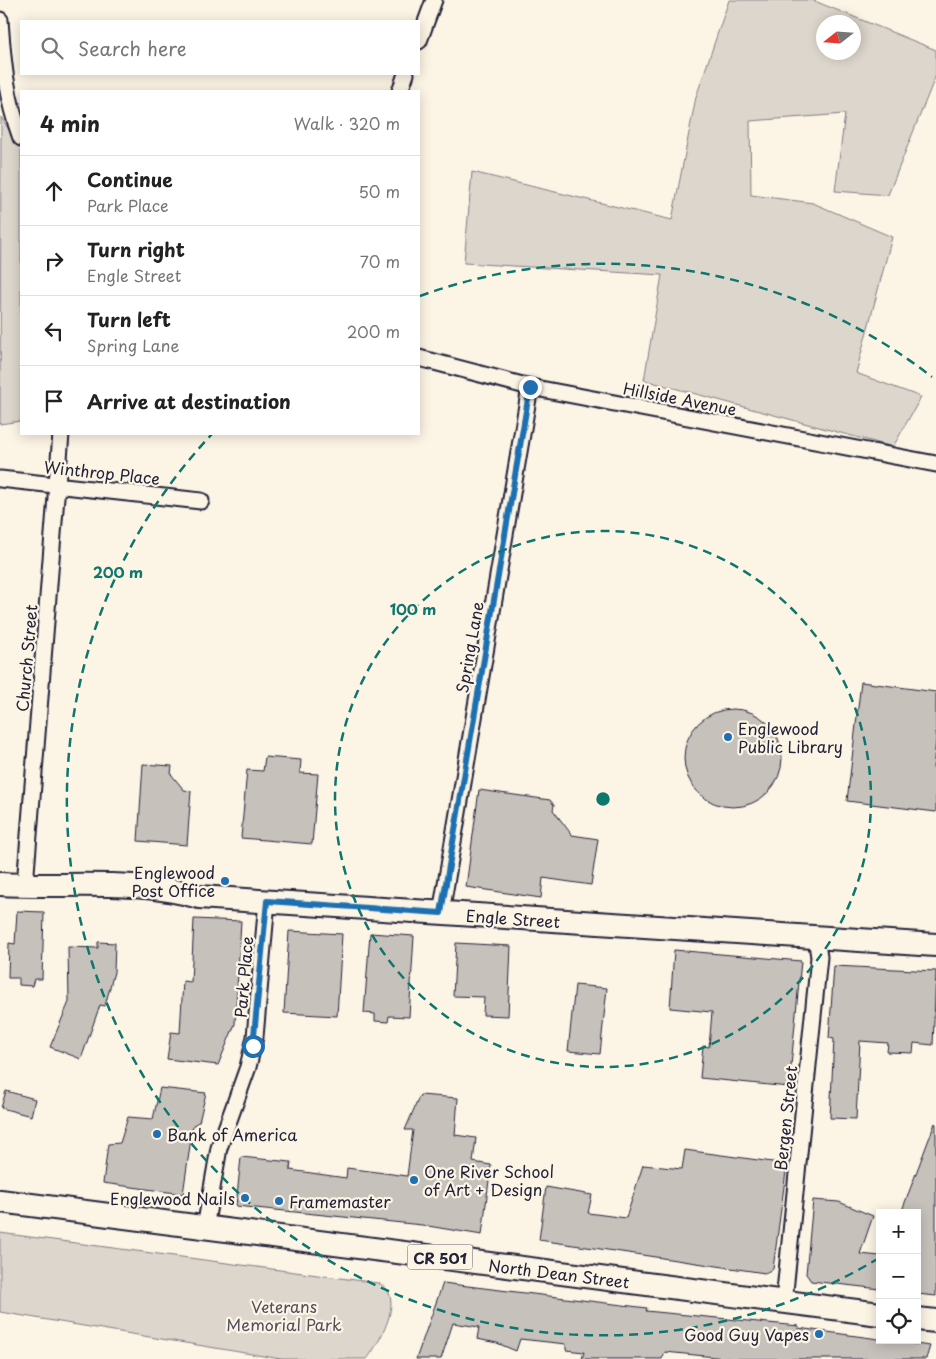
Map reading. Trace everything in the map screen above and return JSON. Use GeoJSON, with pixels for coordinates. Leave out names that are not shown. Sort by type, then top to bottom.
{"type":"FeatureCollection","features":[{"type":"Feature","properties":{"kind":"main road","name":"Engle Street"},"geometry":{"type":"LineString","coordinates":[[0,884],[124,886],[174,890],[199,897],[936,945]]}},
{"type":"Feature","properties":{"kind":"main road","name":"North Dean Street"},"geometry":{"type":"LineString","coordinates":[[0,1201],[876,1314]]}},
{"type":"Feature","properties":{"kind":"main road"},"geometry":{"type":"LineString","coordinates":[[921,1319],[936,1321]]}},
{"type":"Feature","properties":{"kind":"street"},"geometry":{"type":"LineString","coordinates":[[420,38],[434,0]]}},
{"type":"Feature","properties":{"kind":"street"},"geometry":{"type":"LineString","coordinates":[[0,20],[4,80],[20,135]]}},
{"type":"Feature","properties":{"kind":"street"},"geometry":{"type":"LineString","coordinates":[[400,90],[406,75]]}},
{"type":"Feature","properties":{"kind":"street","name":"Hillside Avenue"},"geometry":{"type":"LineString","coordinates":[[420,358],[530,387],[936,464]]}},
{"type":"Feature","properties":{"kind":"street","name":"Spring Lane"},"geometry":{"type":"LineString","coordinates":[[441,913],[530,387]]}},
{"type":"Feature","properties":{"kind":"street","name":"Church Street"},"geometry":{"type":"LineString","coordinates":[[25,885],[61,435]]}},
{"type":"Feature","properties":{"kind":"street","name":"Winthrop Place"},"geometry":{"type":"LineString","coordinates":[[0,479],[201,501]]}},
{"type":"Feature","properties":{"kind":"street","name":"Park Place"},"geometry":{"type":"LineString","coordinates":[[205,1228],[219,1148],[253,1046],[267,901]]}},
{"type":"Feature","properties":{"kind":"street","name":"Bergen Street"},"geometry":{"type":"LineString","coordinates":[[784,1302],[819,957],[816,937]]}},
{"type":"Feature","properties":{"kind":"green space"},"geometry":{"type":"Polygon","coordinates":[[[729,0],[812,0],[849,15],[816,15],[816,60],[861,60],[861,20],[936,50],[936,75],[888,195],[835,191],[845,114],[750,121],[751,195],[813,203],[892,237],[856,373],[921,397],[893,447],[644,380],[662,275],[464,263],[472,172],[672,220],[696,97],[729,0]]]}},
{"type":"Feature","properties":{"kind":"green space"},"geometry":{"type":"Polygon","coordinates":[[[1,117],[20,147],[20,421],[0,424],[1,117]]]}},
{"type":"Feature","properties":{"kind":"green space","name":"Veterans Memorial Park"},"geometry":{"type":"Polygon","coordinates":[[[0,1233],[378,1283],[386,1289],[390,1298],[391,1308],[384,1331],[367,1359],[281,1359],[0,1312],[0,1233]]]}},
{"type":"Feature","properties":{"kind":"building"},"geometry":{"type":"Polygon","coordinates":[[[861,682],[936,692],[936,740],[933,768],[936,768],[936,812],[847,801],[861,682]]]}},
{"type":"Feature","properties":{"kind":"building"},"geometry":{"type":"Polygon","coordinates":[[[733,709],[752,713],[767,724],[778,739],[782,758],[778,777],[767,792],[752,803],[733,807],[714,803],[699,792],[688,777],[684,758],[688,739],[699,724],[714,713],[733,709]]]}},
{"type":"Feature","properties":{"kind":"building"},"geometry":{"type":"Polygon","coordinates":[[[265,757],[301,760],[300,773],[318,774],[312,844],[241,838],[247,770],[263,771],[265,757]]]}},
{"type":"Feature","properties":{"kind":"building"},"geometry":{"type":"Polygon","coordinates":[[[143,764],[172,766],[171,774],[184,790],[191,791],[187,845],[138,841],[143,764]]]}},
{"type":"Feature","properties":{"kind":"building"},"geometry":{"type":"Polygon","coordinates":[[[479,790],[550,800],[554,805],[553,810],[572,835],[598,839],[591,885],[543,878],[541,898],[466,887],[479,790]]]}},
{"type":"Feature","properties":{"kind":"building"},"geometry":{"type":"Polygon","coordinates":[[[17,911],[44,912],[42,979],[34,979],[32,986],[19,985],[19,978],[8,978],[9,943],[15,944],[17,911]]]}},
{"type":"Feature","properties":{"kind":"building"},"geometry":{"type":"Polygon","coordinates":[[[194,919],[241,921],[235,1024],[218,1065],[167,1059],[171,1032],[180,1033],[183,981],[191,982],[194,919]]]}},
{"type":"Feature","properties":{"kind":"building"},"geometry":{"type":"Polygon","coordinates":[[[289,931],[342,934],[337,1016],[284,1013],[289,931]]]}},
{"type":"Feature","properties":{"kind":"building"},"geometry":{"type":"Polygon","coordinates":[[[370,933],[414,936],[409,1017],[389,1016],[388,1022],[375,1021],[375,1014],[364,1013],[370,933]]]}},
{"type":"Feature","properties":{"kind":"building"},"geometry":{"type":"Polygon","coordinates":[[[98,942],[115,943],[114,972],[105,1006],[100,1005],[81,1059],[50,1047],[69,1002],[68,947],[98,948],[98,942]]]}},
{"type":"Feature","properties":{"kind":"building"},"geometry":{"type":"Polygon","coordinates":[[[456,943],[511,946],[508,1016],[483,1015],[484,997],[453,996],[456,943]]]}},
{"type":"Feature","properties":{"kind":"building"},"geometry":{"type":"Polygon","coordinates":[[[674,950],[801,961],[789,1087],[700,1078],[703,1046],[709,1047],[712,1012],[670,1008],[674,950]]]}},
{"type":"Feature","properties":{"kind":"building"},"geometry":{"type":"Polygon","coordinates":[[[834,966],[936,971],[933,1045],[914,1043],[913,1053],[887,1052],[888,1043],[860,1041],[856,1119],[830,1118],[834,1039],[829,1038],[834,966]]]}},
{"type":"Feature","properties":{"kind":"building"},"geometry":{"type":"Polygon","coordinates":[[[575,985],[607,988],[600,1054],[568,1051],[575,985]]]}},
{"type":"Feature","properties":{"kind":"building","name":"Bank of America"},"geometry":{"type":"Polygon","coordinates":[[[160,1088],[206,1093],[199,1122],[193,1125],[183,1194],[103,1183],[108,1144],[120,1143],[128,1117],[153,1119],[160,1088]]]}},
{"type":"Feature","properties":{"kind":"building"},"geometry":{"type":"Polygon","coordinates":[[[6,1091],[35,1099],[31,1116],[1,1108],[6,1091]]]}},
{"type":"Feature","properties":{"kind":"building"},"geometry":{"type":"Polygon","coordinates":[[[420,1095],[458,1098],[455,1135],[476,1138],[473,1162],[491,1165],[482,1235],[422,1225],[236,1206],[241,1157],[291,1162],[290,1170],[346,1178],[347,1168],[407,1176],[413,1130],[405,1130],[420,1095]]]}},
{"type":"Feature","properties":{"kind":"building"},"geometry":{"type":"Polygon","coordinates":[[[935,1123],[936,1296],[921,1294],[921,1209],[903,1209],[935,1123]]]}},
{"type":"Feature","properties":{"kind":"building"},"geometry":{"type":"Polygon","coordinates":[[[685,1150],[787,1164],[773,1269],[765,1273],[539,1240],[546,1187],[592,1195],[588,1213],[626,1218],[643,1165],[682,1169],[685,1150]]]}},
{"type":"Feature","properties":{"kind":"building"},"geometry":{"type":"Polygon","coordinates":[[[813,1200],[839,1202],[873,1216],[860,1254],[876,1256],[876,1289],[811,1281],[806,1274],[813,1200]]]}},
{"type":"Feature","properties":{"kind":"building"},"geometry":{"type":"Polygon","coordinates":[[[443,1283],[647,1308],[646,1311],[799,1326],[798,1328],[876,1339],[876,1344],[930,1346],[926,1359],[735,1359],[665,1352],[662,1359],[582,1359],[584,1352],[566,1350],[566,1344],[520,1339],[516,1351],[497,1343],[477,1339],[479,1327],[453,1323],[441,1359],[416,1359],[443,1283]]]}},
{"type":"Feature","properties":{"kind":"place","name":"Englewood Public Library"},"geometry":{"type":"Point","coordinates":[728,737]}},
{"type":"Feature","properties":{"kind":"place","name":"Englewood Post Office"},"geometry":{"type":"Point","coordinates":[225,881]}},
{"type":"Feature","properties":{"kind":"place","name":"Bank of America"},"geometry":{"type":"Point","coordinates":[157,1134]}},
{"type":"Feature","properties":{"kind":"place","name":"One River School of Art + Design"},"geometry":{"type":"Point","coordinates":[414,1180]}},
{"type":"Feature","properties":{"kind":"place","name":"Englewood Nails"},"geometry":{"type":"Point","coordinates":[245,1198]}},
{"type":"Feature","properties":{"kind":"place","name":"Framemaster"},"geometry":{"type":"Point","coordinates":[279,1201]}},
{"type":"Feature","properties":{"kind":"place","name":"Good Guy Vapes"},"geometry":{"type":"Point","coordinates":[819,1334]}},
{"type":"Feature","properties":{"kind":"route"},"geometry":{"type":"LineString","coordinates":[[253,1046],[258,1017],[267,901],[441,913],[530,387]]}}]}
